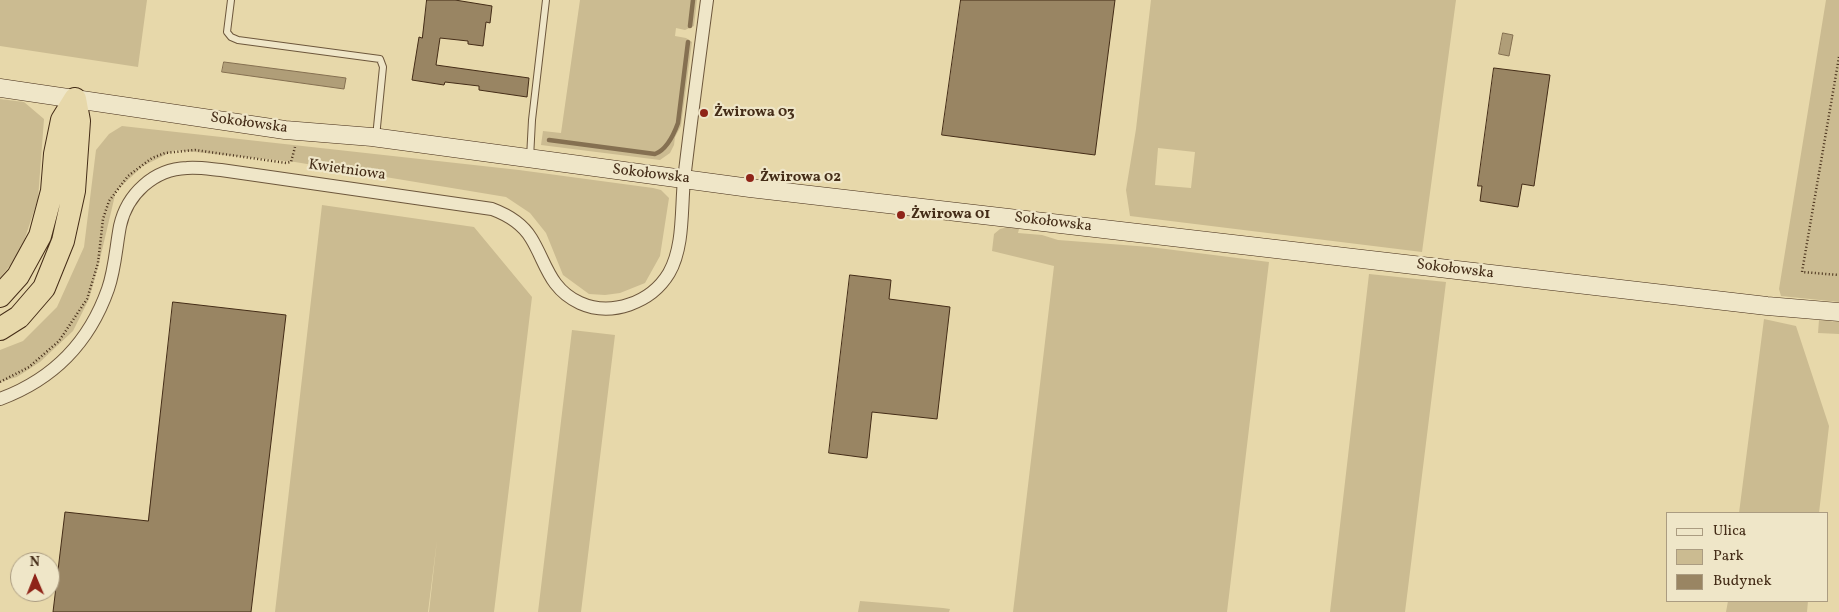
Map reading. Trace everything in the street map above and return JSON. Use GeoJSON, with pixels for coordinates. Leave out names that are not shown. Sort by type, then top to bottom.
{"type":"FeatureCollection","features":[{"type":"Feature","properties":{"kind":"highway"},"geometry":{"type":"LineString","coordinates":[[0,296],[18,276],[40,236],[52,192],[55,154],[62,120],[75,99]]}},
{"type":"Feature","properties":{"kind":"highway"},"geometry":{"type":"LineString","coordinates":[[0,329],[19,317],[44,288],[63,240],[74,191],[79,121],[75,99]]}},
{"type":"Feature","properties":{"kind":"street","name":"Kwietniowa"},"geometry":{"type":"LineString","coordinates":[[0,399],[24,388],[56,368],[71,355],[100,310],[114,266],[120,224],[127,205],[135,192],[150,181],[168,172],[186,168],[221,170],[492,209],[508,215],[530,236],[550,277],[563,292],[579,303],[603,308],[630,306],[651,293],[669,273],[678,243],[684,179],[707,0]]}},
{"type":"Feature","properties":{"kind":"street","name":"Sokołowska"},"geometry":{"type":"LineString","coordinates":[[0,88],[285,130],[376,138],[684,179],[1767,306],[1839,312]]}},
{"type":"Feature","properties":{"kind":"lane"},"geometry":{"type":"LineString","coordinates":[[230,0],[227,32],[230,37],[238,40],[380,59],[383,67],[376,138]]}},
{"type":"Feature","properties":{"kind":"lane"},"geometry":{"type":"LineString","coordinates":[[530,159],[532,120],[546,0]]}},
{"type":"Feature","properties":{"kind":"path"},"geometry":{"type":"LineString","coordinates":[[1839,57],[1802,272],[1839,276]]}},
{"type":"Feature","properties":{"kind":"path"},"geometry":{"type":"LineString","coordinates":[[0,382],[29,367],[59,341],[87,299],[98,263],[103,219],[108,201],[128,176],[152,158],[165,153],[195,150],[291,162],[296,143]]}},
{"type":"Feature","properties":{"kind":"green space"},"geometry":{"type":"Polygon","coordinates":[[[0,0],[147,0],[138,67],[0,46],[0,0]]]}},
{"type":"Feature","properties":{"kind":"green space"},"geometry":{"type":"Polygon","coordinates":[[[580,0],[697,0],[694,26],[685,30],[676,28],[675,36],[686,38],[692,42],[681,126],[670,153],[660,160],[541,145],[543,131],[561,133],[580,0]]]}},
{"type":"Feature","properties":{"kind":"green space"},"geometry":{"type":"Polygon","coordinates":[[[1151,0],[1456,0],[1422,252],[1130,216],[1126,190],[1136,129],[1151,0]],[[1158,148],[1155,185],[1191,188],[1195,152],[1158,148]]]}},
{"type":"Feature","properties":{"kind":"green space"},"geometry":{"type":"Polygon","coordinates":[[[1826,0],[1839,0],[1839,302],[1781,296],[1779,289],[1826,0]]]}},
{"type":"Feature","properties":{"kind":"green space"},"geometry":{"type":"Polygon","coordinates":[[[0,99],[24,102],[44,119],[38,199],[20,253],[0,278],[0,99]]]}},
{"type":"Feature","properties":{"kind":"green space"},"geometry":{"type":"Polygon","coordinates":[[[122,126],[519,170],[653,188],[661,190],[669,198],[660,256],[645,283],[620,293],[605,295],[589,294],[563,275],[546,233],[530,213],[506,197],[295,162],[175,150],[143,166],[116,191],[89,299],[73,331],[40,362],[17,377],[0,382],[0,350],[23,341],[57,307],[84,247],[96,150],[109,134],[122,126]]]}},
{"type":"Feature","properties":{"kind":"green space"},"geometry":{"type":"Polygon","coordinates":[[[322,205],[474,227],[532,297],[494,612],[429,612],[437,540],[428,612],[275,612],[322,205]]]}},
{"type":"Feature","properties":{"kind":"green space"},"geometry":{"type":"Polygon","coordinates":[[[1007,227],[1019,229],[1018,233],[1042,235],[1058,240],[1150,247],[1269,262],[1227,612],[1013,612],[1054,266],[992,251],[994,234],[1000,229],[1007,227]]]}},
{"type":"Feature","properties":{"kind":"green space"},"geometry":{"type":"Polygon","coordinates":[[[1369,274],[1446,282],[1405,612],[1330,612],[1369,274]]]}},
{"type":"Feature","properties":{"kind":"green space"},"geometry":{"type":"Polygon","coordinates":[[[1764,319],[1796,326],[1829,426],[1819,512],[1739,512],[1764,319]]]}},
{"type":"Feature","properties":{"kind":"green space"},"geometry":{"type":"Polygon","coordinates":[[[1819,320],[1839,322],[1839,334],[1818,333],[1819,320]]]}},
{"type":"Feature","properties":{"kind":"green space"},"geometry":{"type":"Polygon","coordinates":[[[572,330],[615,335],[581,612],[538,612],[572,330]]]}},
{"type":"Feature","properties":{"kind":"green space"},"geometry":{"type":"Polygon","coordinates":[[[860,601],[950,609],[949,612],[858,612],[860,601]]]}},
{"type":"Feature","properties":{"kind":"green space"},"geometry":{"type":"Polygon","coordinates":[[[1728,602],[1808,602],[1807,612],[1726,612],[1728,602]]]}},
{"type":"Feature","properties":{"kind":"shaded area"},"geometry":{"type":"Polygon","coordinates":[[[1503,33],[1513,35],[1509,56],[1499,54],[1503,33]]]}},
{"type":"Feature","properties":{"kind":"shaded area"},"geometry":{"type":"Polygon","coordinates":[[[224,62],[346,78],[344,89],[222,72],[224,62]]]}},
{"type":"Feature","properties":{"kind":"building"},"geometry":{"type":"Polygon","coordinates":[[[427,0],[455,0],[492,6],[490,23],[486,22],[483,46],[468,44],[468,41],[440,38],[436,65],[529,78],[527,97],[479,90],[479,86],[445,82],[444,85],[412,80],[419,37],[422,38],[427,0]]]}},
{"type":"Feature","properties":{"kind":"building"},"geometry":{"type":"Polygon","coordinates":[[[961,0],[1115,0],[1095,155],[942,135],[961,0]]]}},
{"type":"Feature","properties":{"kind":"building"},"geometry":{"type":"Polygon","coordinates":[[[1494,68],[1550,75],[1534,186],[1522,184],[1518,207],[1480,201],[1482,186],[1478,186],[1494,68]]]}},
{"type":"Feature","properties":{"kind":"building"},"geometry":{"type":"Polygon","coordinates":[[[850,275],[891,280],[889,299],[950,307],[937,419],[872,412],[867,458],[829,453],[850,275]]]}},
{"type":"Feature","properties":{"kind":"building"},"geometry":{"type":"Polygon","coordinates":[[[173,302],[286,315],[251,612],[53,612],[54,602],[60,602],[60,554],[65,512],[148,521],[173,302]]]}},
{"type":"Feature","properties":{"kind":"waterway"},"geometry":{"type":"LineString","coordinates":[[690,26],[693,0]]}},
{"type":"Feature","properties":{"kind":"waterway"},"geometry":{"type":"LineString","coordinates":[[549,140],[655,154],[659,152],[669,141],[678,123],[688,42]]}},
{"type":"Feature","properties":{"kind":"place","name":"Żwirowa 03"},"geometry":{"type":"Point","coordinates":[704,113]}},
{"type":"Feature","properties":{"kind":"place","name":"Żwirowa 02"},"geometry":{"type":"Point","coordinates":[750,178]}},
{"type":"Feature","properties":{"kind":"place","name":"Żwirowa 01"},"geometry":{"type":"Point","coordinates":[901,215]}}]}
